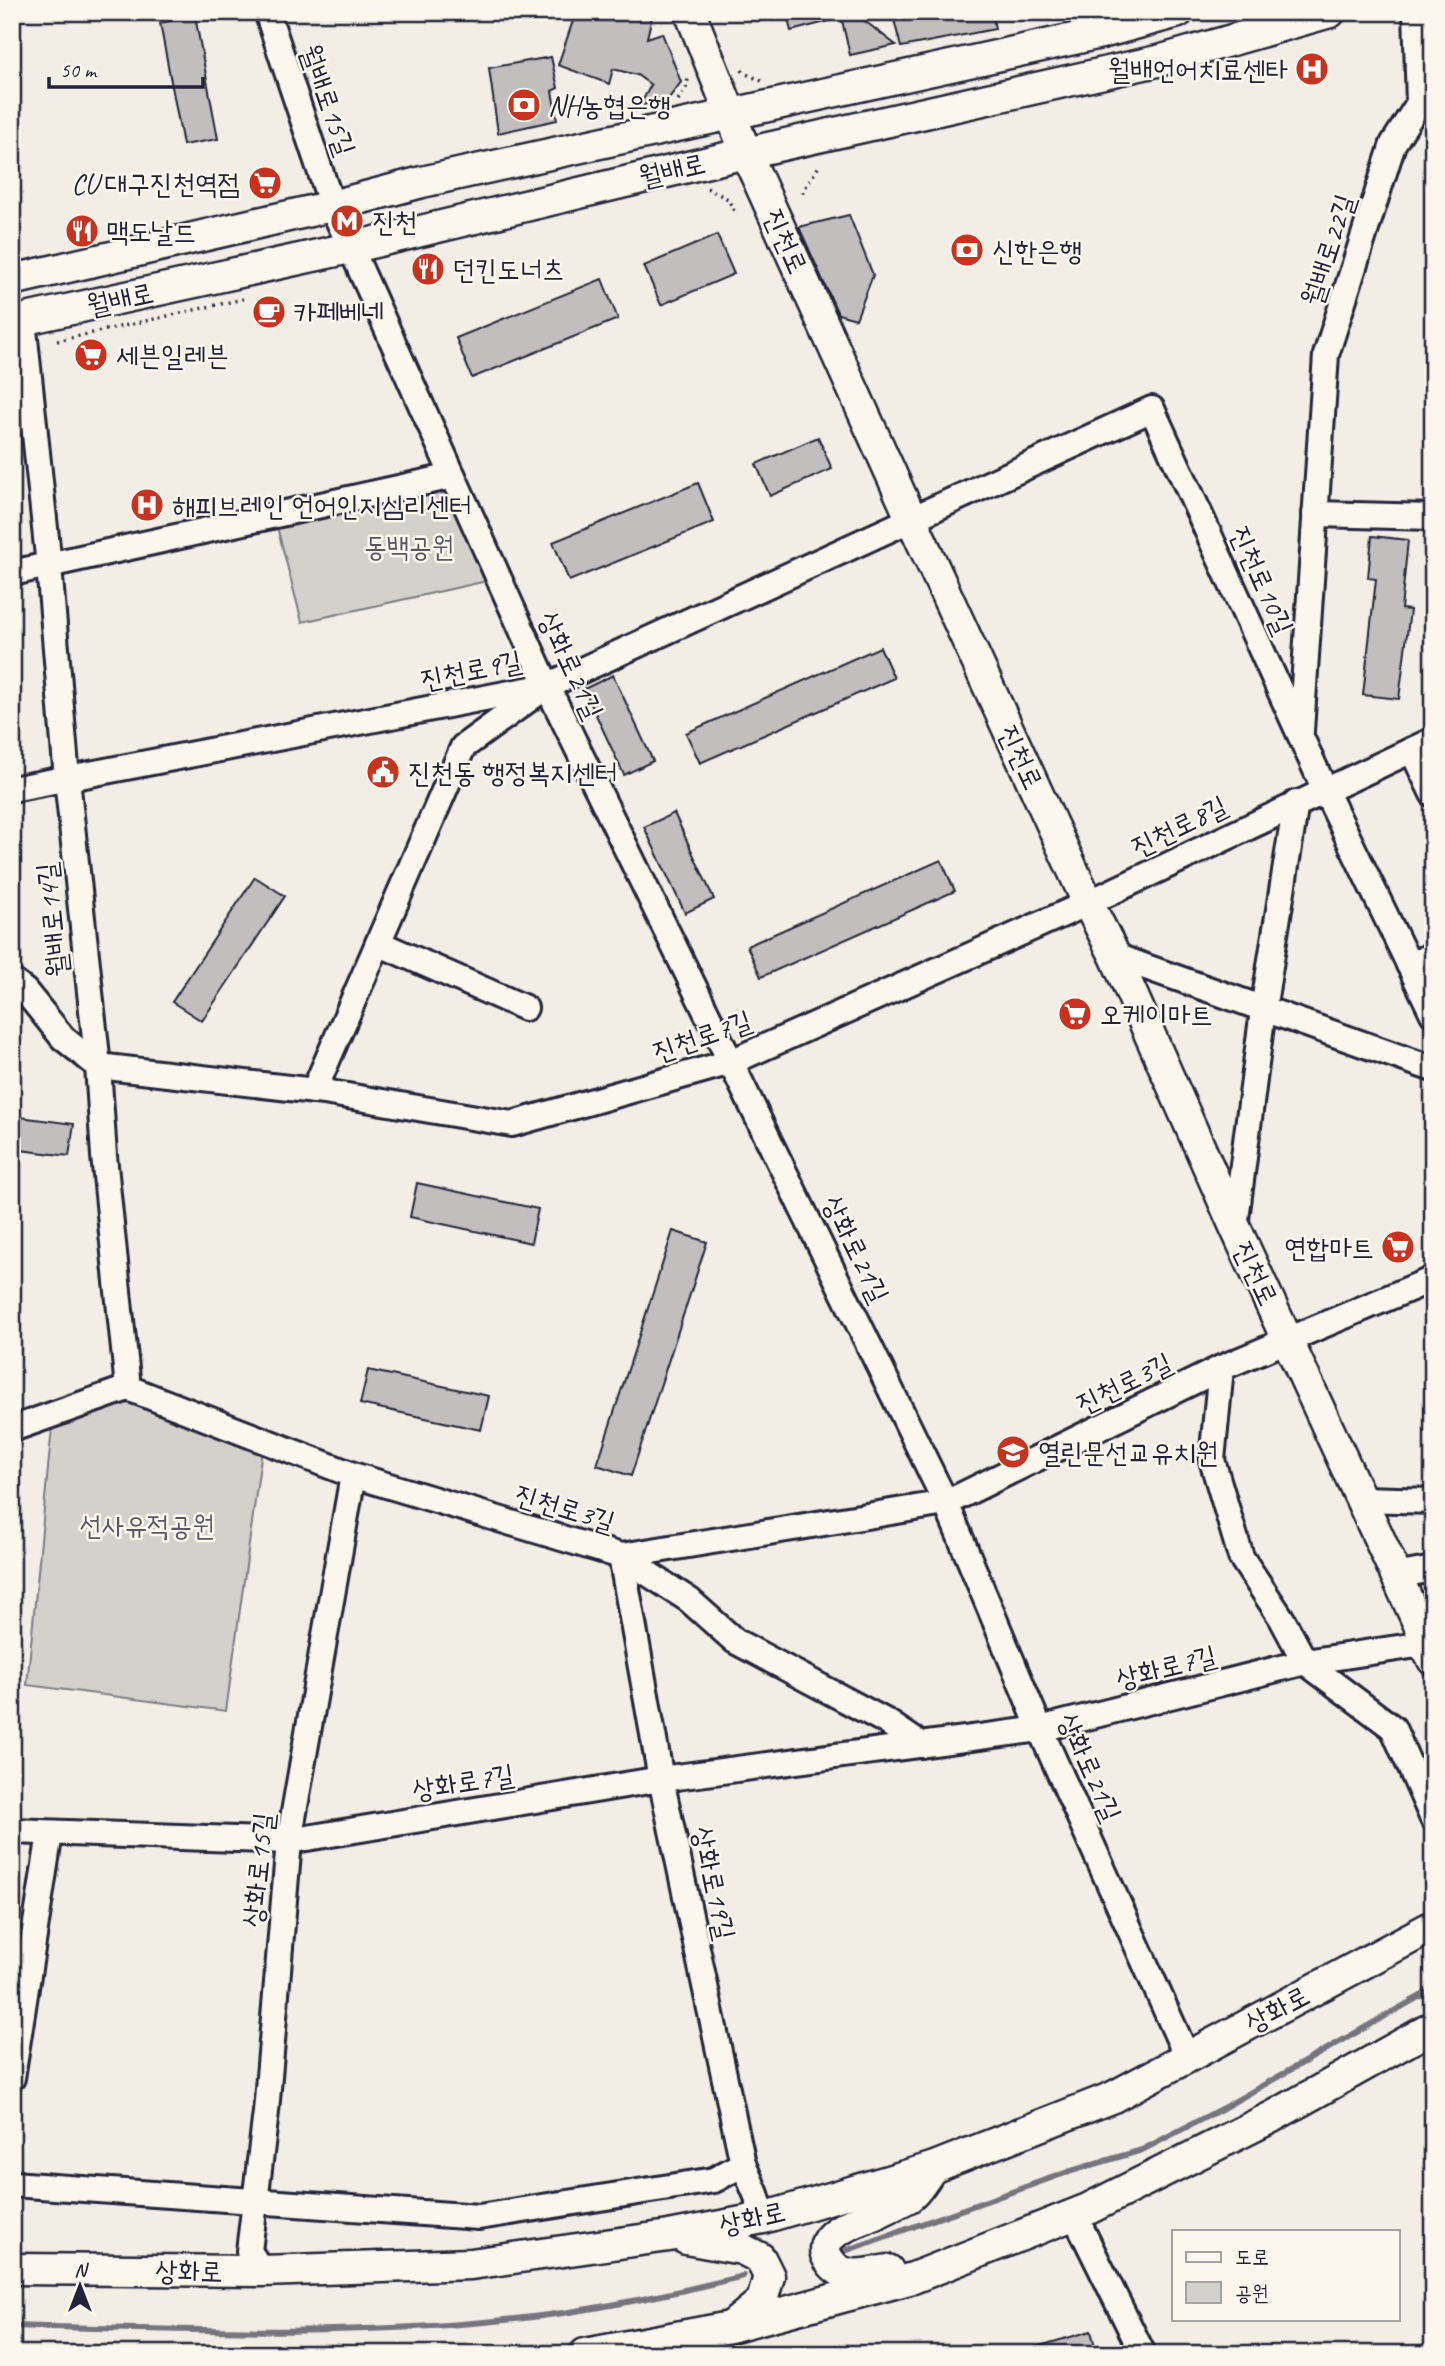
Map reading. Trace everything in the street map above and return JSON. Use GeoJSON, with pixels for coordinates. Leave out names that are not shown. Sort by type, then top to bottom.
{"type":"FeatureCollection","features":[{"type":"Feature","properties":{"kind":"main road","name":"진천로"},"geometry":{"type":"LineString","coordinates":[[690,12],[746,153],[911,518],[1115,956],[1235,1227],[1395,1576],[1428,1640]]}},
{"type":"Feature","properties":{"kind":"main road","name":"월배로"},"geometry":{"type":"LineString","coordinates":[[12,279],[422,183],[1101,33],[1178,12]]}},
{"type":"Feature","properties":{"kind":"main road","name":"월배로"},"geometry":{"type":"LineString","coordinates":[[18,321],[350,248],[746,153],[1162,60],[1330,12]]}},
{"type":"Feature","properties":{"kind":"main road","name":"상화로"},"geometry":{"type":"LineString","coordinates":[[12,2269],[262,2271],[471,2264],[669,2236],[763,2218],[932,2168],[1113,2097],[1425,1932]]}},
{"type":"Feature","properties":{"kind":"main road"},"geometry":{"type":"LineString","coordinates":[[585,2354],[685,2345],[730,2327],[913,2278],[1074,2214],[1272,2117],[1433,2027]]}},
{"type":"Feature","properties":{"kind":"main road"},"geometry":{"type":"LineString","coordinates":[[932,2168],[912,2195],[837,2230],[827,2241],[826,2252],[830,2262],[838,2270],[853,2275],[898,2268],[938,2256],[990,2248]]}},
{"type":"Feature","properties":{"kind":"main road"},"geometry":{"type":"LineString","coordinates":[[669,2236],[742,2249],[760,2258],[769,2276],[762,2301],[730,2327]]}},
{"type":"Feature","properties":{"kind":"street","name":"월배로15길"},"geometry":{"type":"LineString","coordinates":[[267,12],[332,206]]}},
{"type":"Feature","properties":{"kind":"street","name":"월배로22길"},"geometry":{"type":"LineString","coordinates":[[1300,735],[1326,355],[1393,144],[1419,103],[1416,12]]}},
{"type":"Feature","properties":{"kind":"street","name":"상화로21길"},"geometry":{"type":"LineString","coordinates":[[332,206],[547,686],[946,1503],[1040,1729],[1187,2057]]}},
{"type":"Feature","properties":{"kind":"street","name":"월배로14길"},"geometry":{"type":"LineString","coordinates":[[18,321],[49,566],[67,779],[98,1066],[104,1156],[128,1388]]}},
{"type":"Feature","properties":{"kind":"street","name":"진천로10길"},"geometry":{"type":"LineString","coordinates":[[911,518],[1152,409],[1325,790],[1433,1014]]}},
{"type":"Feature","properties":{"kind":"street"},"geometry":{"type":"LineString","coordinates":[[12,573],[453,476]]}},
{"type":"Feature","properties":{"kind":"street"},"geometry":{"type":"LineString","coordinates":[[1315,514],[1433,517]]}},
{"type":"Feature","properties":{"kind":"street","name":"진천로9길"},"geometry":{"type":"LineString","coordinates":[[12,789],[547,686],[911,518]]}},
{"type":"Feature","properties":{"kind":"street"},"geometry":{"type":"LineString","coordinates":[[314,1091],[463,747],[547,686]]}},
{"type":"Feature","properties":{"kind":"street","name":"진천로8길"},"geometry":{"type":"LineString","coordinates":[[1088,903],[1422,745],[1433,794]]}},
{"type":"Feature","properties":{"kind":"street"},"geometry":{"type":"LineString","coordinates":[[1235,1227],[1263,1010],[1296,803]]}},
{"type":"Feature","properties":{"kind":"street","name":"진천로7길"},"geometry":{"type":"LineString","coordinates":[[98,1066],[314,1091],[512,1124],[731,1062],[1088,903]]}},
{"type":"Feature","properties":{"kind":"street"},"geometry":{"type":"LineString","coordinates":[[378,943],[525,1008]]}},
{"type":"Feature","properties":{"kind":"street"},"geometry":{"type":"LineString","coordinates":[[1409,965],[1433,955]]}},
{"type":"Feature","properties":{"kind":"street"},"geometry":{"type":"LineString","coordinates":[[1115,956],[1433,1069]]}},
{"type":"Feature","properties":{"kind":"street"},"geometry":{"type":"LineString","coordinates":[[12,981],[24,991],[63,1038],[98,1066]]}},
{"type":"Feature","properties":{"kind":"street","name":"진천로3길"},"geometry":{"type":"LineString","coordinates":[[128,1388],[354,1475],[621,1556],[946,1503],[1221,1368],[1433,1279]]}},
{"type":"Feature","properties":{"kind":"street"},"geometry":{"type":"LineString","coordinates":[[1221,1368],[1212,1460],[1241,1557],[1282,1619],[1305,1662],[1394,1728],[1433,1819]]}},
{"type":"Feature","properties":{"kind":"street"},"geometry":{"type":"LineString","coordinates":[[12,1429],[128,1388]]}},
{"type":"Feature","properties":{"kind":"street","name":"상화로15길"},"geometry":{"type":"LineString","coordinates":[[262,2271],[249,2251],[265,2112],[289,1841],[354,1475]]}},
{"type":"Feature","properties":{"kind":"street"},"geometry":{"type":"LineString","coordinates":[[1360,1499],[1433,1501]]}},
{"type":"Feature","properties":{"kind":"street"},"geometry":{"type":"LineString","coordinates":[[621,1556],[689,1600],[735,1641],[887,1722],[921,1745]]}},
{"type":"Feature","properties":{"kind":"street","name":"상화로19길"},"geometry":{"type":"LineString","coordinates":[[621,1556],[662,1779],[743,2164],[763,2218]]}},
{"type":"Feature","properties":{"kind":"street"},"geometry":{"type":"LineString","coordinates":[[1395,1576],[1433,1569]]}},
{"type":"Feature","properties":{"kind":"street","name":"상화로7길"},"geometry":{"type":"LineString","coordinates":[[12,1830],[289,1841],[662,1779],[1040,1729],[1305,1662],[1428,1640]]}},
{"type":"Feature","properties":{"kind":"street"},"geometry":{"type":"LineString","coordinates":[[12,2078],[50,1833]]}},
{"type":"Feature","properties":{"kind":"street"},"geometry":{"type":"LineString","coordinates":[[12,2184],[479,2217],[715,2180],[743,2164]]}},
{"type":"Feature","properties":{"kind":"street"},"geometry":{"type":"LineString","coordinates":[[1074,2214],[1143,2354]]}},
{"type":"Feature","properties":{"kind":"path"},"geometry":{"type":"LineString","coordinates":[[738,65],[744,73],[766,83]]}},
{"type":"Feature","properties":{"kind":"path"},"geometry":{"type":"LineString","coordinates":[[677,103],[686,88],[686,71]]}},
{"type":"Feature","properties":{"kind":"path"},"geometry":{"type":"LineString","coordinates":[[802,193],[819,166]]}},
{"type":"Feature","properties":{"kind":"path"},"geometry":{"type":"LineString","coordinates":[[799,2354],[826,2348]]}},
{"type":"Feature","properties":{"kind":"green space","name":"동백공원"},"geometry":{"type":"Polygon","coordinates":[[[446,486],[487,581],[302,622],[276,523],[446,486]]]}},
{"type":"Feature","properties":{"kind":"green space","name":"선사유적공원"},"geometry":{"type":"Polygon","coordinates":[[[126,1402],[141,1404],[262,1450],[226,1711],[27,1685],[52,1427],[126,1402]]]}},
{"type":"Feature","properties":{"kind":"building"},"geometry":{"type":"Polygon","coordinates":[[[576,12],[653,12],[647,38],[662,33],[681,82],[666,102],[640,105],[651,85],[637,75],[613,69],[609,84],[558,65],[576,12]]]}},
{"type":"Feature","properties":{"kind":"building"},"geometry":{"type":"Polygon","coordinates":[[[786,12],[840,12],[841,18],[791,31],[786,12]]]}},
{"type":"Feature","properties":{"kind":"building"},"geometry":{"type":"Polygon","coordinates":[[[840,12],[853,12],[896,45],[850,55],[840,12]]]}},
{"type":"Feature","properties":{"kind":"building"},"geometry":{"type":"Polygon","coordinates":[[[892,12],[992,12],[995,29],[901,47],[892,12]]]}},
{"type":"Feature","properties":{"kind":"building"},"geometry":{"type":"Polygon","coordinates":[[[195,16],[218,139],[183,145],[160,23],[195,16]]]}},
{"type":"Feature","properties":{"kind":"building","name":"NH농협은행"},"geometry":{"type":"Polygon","coordinates":[[[551,57],[558,88],[552,91],[557,120],[498,133],[489,68],[551,57]]]}},
{"type":"Feature","properties":{"kind":"building"},"geometry":{"type":"Polygon","coordinates":[[[849,215],[873,275],[856,319],[838,314],[799,227],[849,215]]]}},
{"type":"Feature","properties":{"kind":"building"},"geometry":{"type":"Polygon","coordinates":[[[717,235],[734,274],[661,305],[644,266],[717,235]]]}},
{"type":"Feature","properties":{"kind":"building"},"geometry":{"type":"Polygon","coordinates":[[[602,279],[618,319],[472,378],[456,338],[602,279]]]}},
{"type":"Feature","properties":{"kind":"building"},"geometry":{"type":"Polygon","coordinates":[[[818,437],[832,469],[770,496],[756,464],[818,437]]]}},
{"type":"Feature","properties":{"kind":"building"},"geometry":{"type":"Polygon","coordinates":[[[698,483],[714,522],[569,581],[553,542],[698,483]]]}},
{"type":"Feature","properties":{"kind":"building"},"geometry":{"type":"Polygon","coordinates":[[[1372,536],[1408,540],[1401,609],[1410,610],[1399,699],[1363,695],[1376,579],[1368,578],[1372,536]]]}},
{"type":"Feature","properties":{"kind":"building"},"geometry":{"type":"Polygon","coordinates":[[[880,647],[894,678],[700,763],[686,733],[880,647]]]}},
{"type":"Feature","properties":{"kind":"building"},"geometry":{"type":"Polygon","coordinates":[[[613,675],[653,761],[624,775],[584,689],[613,675]]]}},
{"type":"Feature","properties":{"kind":"building"},"geometry":{"type":"Polygon","coordinates":[[[674,813],[714,899],[685,913],[644,827],[674,813]]]}},
{"type":"Feature","properties":{"kind":"building"},"geometry":{"type":"Polygon","coordinates":[[[941,860],[955,891],[761,977],[747,946],[941,860]]]}},
{"type":"Feature","properties":{"kind":"building"},"geometry":{"type":"Polygon","coordinates":[[[255,877],[285,896],[202,1021],[172,1002],[255,877]]]}},
{"type":"Feature","properties":{"kind":"building"},"geometry":{"type":"Polygon","coordinates":[[[12,1116],[74,1124],[69,1156],[12,1149],[12,1116]]]}},
{"type":"Feature","properties":{"kind":"building"},"geometry":{"type":"Polygon","coordinates":[[[417,1183],[538,1209],[531,1243],[410,1217],[417,1183]]]}},
{"type":"Feature","properties":{"kind":"building"},"geometry":{"type":"Polygon","coordinates":[[[673,1231],[707,1242],[631,1476],[597,1465],[673,1231]]]}},
{"type":"Feature","properties":{"kind":"building"},"geometry":{"type":"Polygon","coordinates":[[[368,1370],[489,1396],[481,1430],[360,1404],[368,1370]]]}},
{"type":"Feature","properties":{"kind":"building"},"geometry":{"type":"Polygon","coordinates":[[[1091,2331],[1097,2354],[1029,2354],[1029,2349],[1091,2331]]]}},
{"type":"Feature","properties":{"kind":"waterway"},"geometry":{"type":"LineString","coordinates":[[842,2252],[1068,2172],[1142,2150],[1223,2108],[1433,1989]]}},
{"type":"Feature","properties":{"kind":"waterway"},"geometry":{"type":"LineString","coordinates":[[12,2326],[264,2331],[452,2325],[601,2307],[743,2276]]}},
{"type":"Feature","properties":{"kind":"place","name":"월배언어치료센타"},"geometry":{"type":"Point","coordinates":[1312,69]}},
{"type":"Feature","properties":{"kind":"place","name":"NH농협은행"},"geometry":{"type":"Point","coordinates":[524,105]}},
{"type":"Feature","properties":{"kind":"place","name":"CU 대구진천역점"},"geometry":{"type":"Point","coordinates":[265,183]}},
{"type":"Feature","properties":{"kind":"place","name":"진천"},"geometry":{"type":"Point","coordinates":[347,221]}},
{"type":"Feature","properties":{"kind":"place","name":"맥도날드"},"geometry":{"type":"Point","coordinates":[82,231]}},
{"type":"Feature","properties":{"kind":"place","name":"신한은행"},"geometry":{"type":"Point","coordinates":[967,250]}},
{"type":"Feature","properties":{"kind":"place","name":"던킨도너츠"},"geometry":{"type":"Point","coordinates":[428,269]}},
{"type":"Feature","properties":{"kind":"place","name":"카페베네"},"geometry":{"type":"Point","coordinates":[269,312]}},
{"type":"Feature","properties":{"kind":"place","name":"세븐일레븐"},"geometry":{"type":"Point","coordinates":[91,355]}},
{"type":"Feature","properties":{"kind":"place","name":"해피브레인 언어인지심리센터"},"geometry":{"type":"Point","coordinates":[147,505]}},
{"type":"Feature","properties":{"kind":"place","name":"진천동 행정복지센터"},"geometry":{"type":"Point","coordinates":[383,772]}},
{"type":"Feature","properties":{"kind":"place","name":"오케이마트"},"geometry":{"type":"Point","coordinates":[1075,1014]}},
{"type":"Feature","properties":{"kind":"place","name":"연합마트"},"geometry":{"type":"Point","coordinates":[1398,1247]}},
{"type":"Feature","properties":{"kind":"place","name":"열린문선교유치원"},"geometry":{"type":"Point","coordinates":[1013,1452]}}]}
